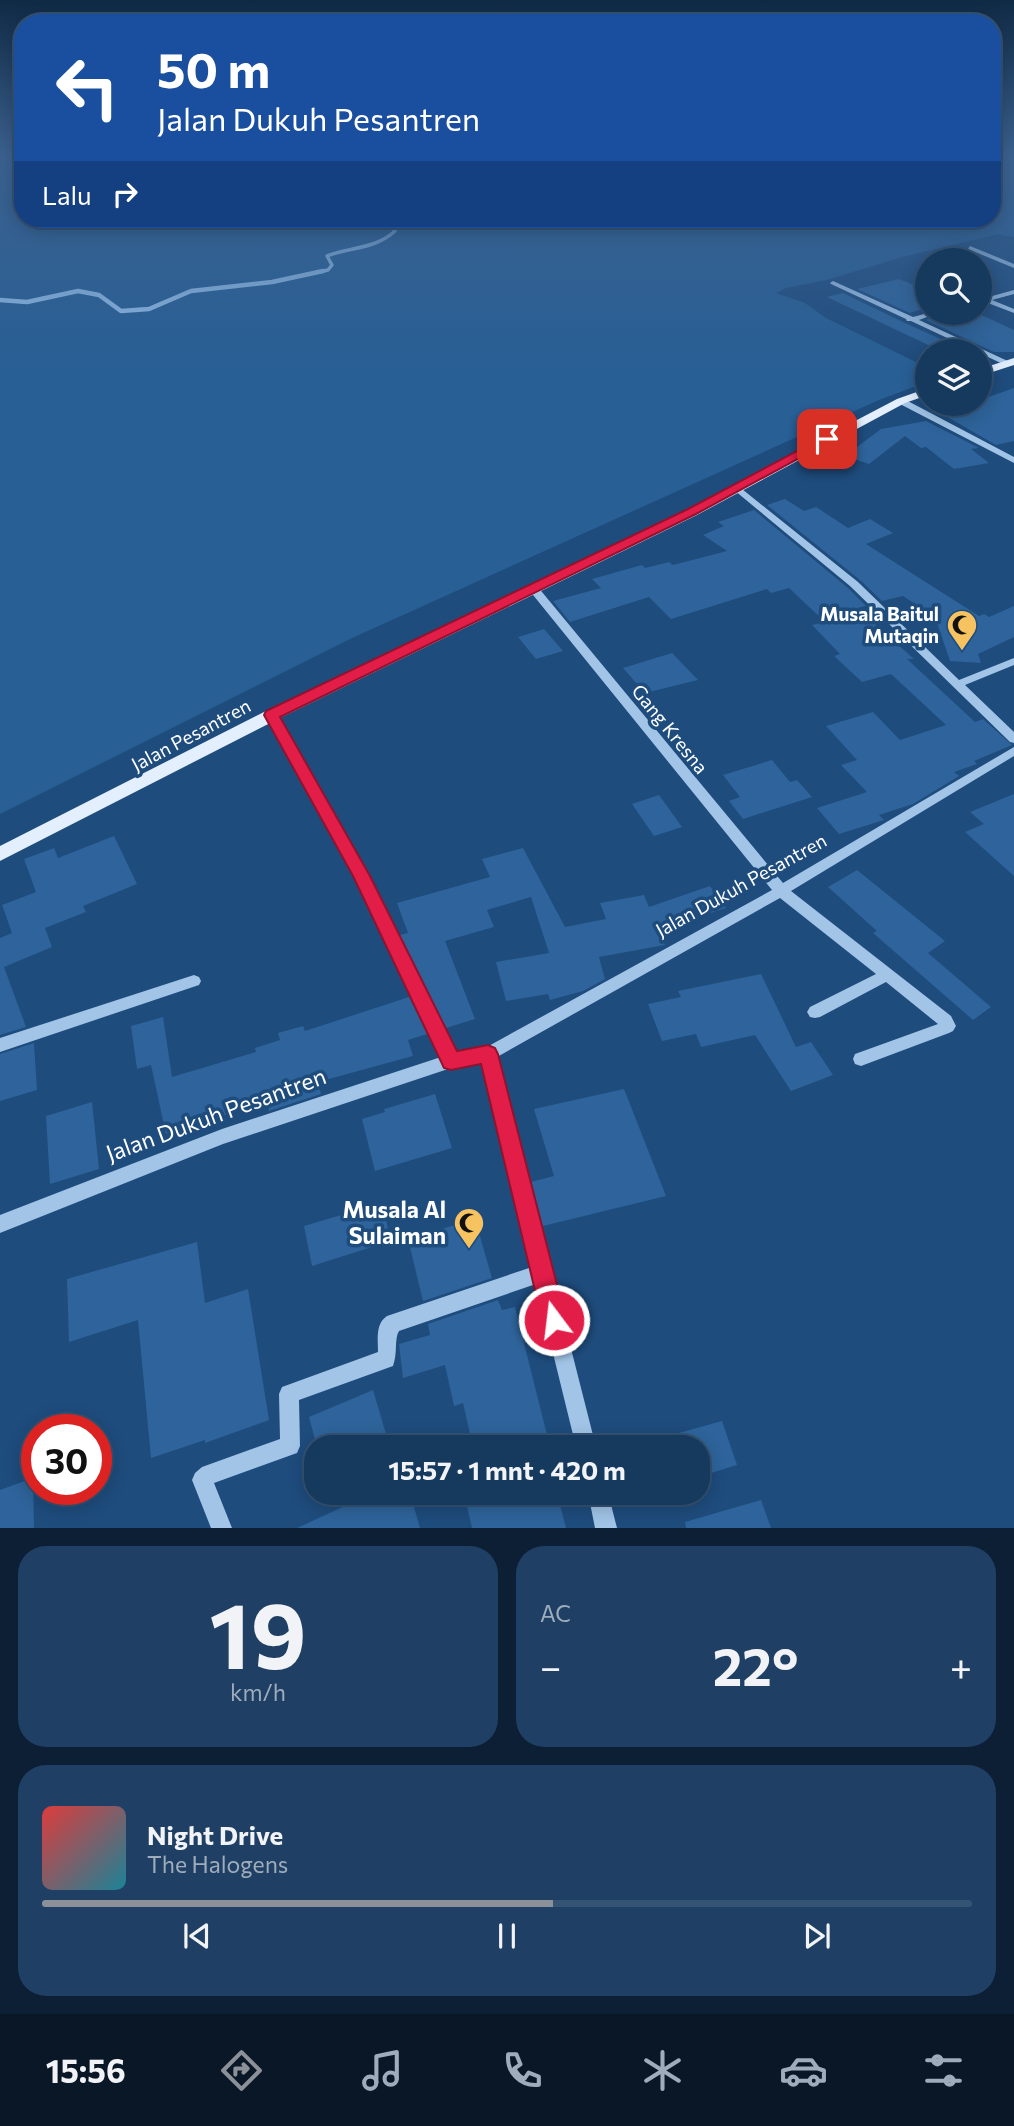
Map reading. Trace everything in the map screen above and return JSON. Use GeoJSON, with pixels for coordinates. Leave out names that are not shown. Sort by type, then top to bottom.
{"type":"FeatureCollection","features":[{"type":"Feature","properties":{"kind":"main road"},"geometry":{"type":"LineString","coordinates":[[992,369],[1011,362]]}},
{"type":"Feature","properties":{"kind":"main road","name":"Jalan Pesantren"},"geometry":{"type":"LineString","coordinates":[[0,854],[272,715],[737,488],[915,396]]}},
{"type":"Feature","properties":{"kind":"street"},"geometry":{"type":"LineString","coordinates":[[992,257],[1014,266]]}},
{"type":"Feature","properties":{"kind":"street"},"geometry":{"type":"LineString","coordinates":[[833,283],[909,320],[1011,362]]}},
{"type":"Feature","properties":{"kind":"street"},"geometry":{"type":"LineString","coordinates":[[992,298],[1014,292]]}},
{"type":"Feature","properties":{"kind":"street"},"geometry":{"type":"LineString","coordinates":[[992,303],[1014,311]]}},
{"type":"Feature","properties":{"kind":"street"},"geometry":{"type":"LineString","coordinates":[[909,320],[915,318]]}},
{"type":"Feature","properties":{"kind":"street"},"geometry":{"type":"LineString","coordinates":[[901,401],[1014,460]]}},
{"type":"Feature","properties":{"kind":"street"},"geometry":{"type":"LineString","coordinates":[[997,451],[1014,445]]}},
{"type":"Feature","properties":{"kind":"street"},"geometry":{"type":"LineString","coordinates":[[737,488],[854,584],[1014,739]]}},
{"type":"Feature","properties":{"kind":"street","name":"Gang Kresna"},"geometry":{"type":"LineString","coordinates":[[533,588],[781,891],[946,1021],[948,1026],[861,1059]]}},
{"type":"Feature","properties":{"kind":"street"},"geometry":{"type":"LineString","coordinates":[[959,684],[1014,661]]}},
{"type":"Feature","properties":{"kind":"street"},"geometry":{"type":"LineString","coordinates":[[272,715],[361,876],[451,1061]]}},
{"type":"Feature","properties":{"kind":"street","name":"Jalan Dukuh Pesantren"},"geometry":{"type":"LineString","coordinates":[[0,1224],[222,1138],[451,1061],[488,1054],[781,891],[1014,751]]}},
{"type":"Feature","properties":{"kind":"street"},"geometry":{"type":"LineString","coordinates":[[815,1012],[887,975]]}},
{"type":"Feature","properties":{"kind":"street"},"geometry":{"type":"LineString","coordinates":[[0,1045],[194,981]]}},
{"type":"Feature","properties":{"kind":"street"},"geometry":{"type":"LineString","coordinates":[[488,1054],[583,1435]]}},
{"type":"Feature","properties":{"kind":"street"},"geometry":{"type":"LineString","coordinates":[[222,1528],[202,1480],[209,1474],[290,1446],[289,1394],[386,1359],[389,1349],[386,1337],[389,1326],[394,1323],[542,1273]]}},
{"type":"Feature","properties":{"kind":"street"},"geometry":{"type":"LineString","coordinates":[[601,1505],[606,1528]]}},
{"type":"Feature","properties":{"kind":"shaded area"},"geometry":{"type":"Polygon","coordinates":[[[0,227],[1014,227],[1014,237],[999,234],[940,248],[915,248],[915,254],[827,280],[786,288],[776,293],[805,303],[826,318],[915,362],[915,386],[879,400],[350,639],[0,814],[0,227]]]}},
{"type":"Feature","properties":{"kind":"building"},"geometry":{"type":"Polygon","coordinates":[[[899,279],[915,286],[915,311],[910,313],[857,289],[899,279]]]}},
{"type":"Feature","properties":{"kind":"building"},"geometry":{"type":"Polygon","coordinates":[[[843,293],[941,339],[916,339],[827,297],[843,293]]]}},
{"type":"Feature","properties":{"kind":"building"},"geometry":{"type":"Polygon","coordinates":[[[992,320],[1014,330],[1014,352],[992,351],[992,339],[966,339],[937,325],[992,325],[992,320]]]}},
{"type":"Feature","properties":{"kind":"building"},"geometry":{"type":"Polygon","coordinates":[[[1014,388],[1014,441],[996,445],[946,416],[992,416],[992,396],[1014,388]]]}},
{"type":"Feature","properties":{"kind":"building"},"geometry":{"type":"Polygon","coordinates":[[[926,421],[979,448],[971,449],[989,463],[954,469],[926,447],[921,448],[905,436],[869,464],[845,456],[881,429],[926,421]]]}},
{"type":"Feature","properties":{"kind":"building"},"geometry":{"type":"Polygon","coordinates":[[[785,499],[804,511],[816,507],[848,528],[870,519],[893,533],[866,544],[979,616],[984,614],[989,617],[1014,606],[1014,637],[978,654],[981,663],[950,661],[935,617],[903,596],[882,601],[767,505],[785,499]]]}},
{"type":"Feature","properties":{"kind":"building"},"geometry":{"type":"Polygon","coordinates":[[[754,510],[848,588],[866,606],[857,608],[914,659],[907,659],[975,722],[983,719],[1012,745],[974,761],[977,764],[954,772],[959,776],[913,804],[879,815],[884,820],[839,834],[817,808],[867,792],[841,765],[857,760],[826,726],[873,712],[900,740],[946,725],[891,674],[862,682],[834,656],[840,654],[812,625],[825,622],[789,588],[771,593],[767,589],[671,619],[649,597],[570,622],[553,601],[601,588],[592,579],[642,565],[645,568],[669,562],[673,565],[727,551],[703,535],[724,526],[718,522],[754,510]]]}},
{"type":"Feature","properties":{"kind":"building"},"geometry":{"type":"Polygon","coordinates":[[[544,629],[563,651],[536,659],[518,637],[544,629]]]}},
{"type":"Feature","properties":{"kind":"building"},"geometry":{"type":"Polygon","coordinates":[[[672,653],[698,680],[645,693],[623,668],[672,653]]]}},
{"type":"Feature","properties":{"kind":"building"},"geometry":{"type":"Polygon","coordinates":[[[772,760],[790,782],[797,780],[812,797],[743,819],[729,801],[740,797],[723,775],[772,760]]]}},
{"type":"Feature","properties":{"kind":"building"},"geometry":{"type":"Polygon","coordinates":[[[1014,794],[1014,876],[965,832],[984,824],[970,812],[1014,794]]]}},
{"type":"Feature","properties":{"kind":"building"},"geometry":{"type":"Polygon","coordinates":[[[659,795],[682,827],[654,836],[632,804],[659,795]]]}},
{"type":"Feature","properties":{"kind":"building"},"geometry":{"type":"Polygon","coordinates":[[[114,836],[137,884],[83,906],[86,912],[45,928],[52,947],[4,967],[26,1027],[0,1035],[0,938],[12,933],[2,905],[36,892],[24,859],[54,848],[58,858],[114,836]]]}},
{"type":"Feature","properties":{"kind":"building"},"geometry":{"type":"Polygon","coordinates":[[[523,848],[565,927],[606,919],[600,903],[644,895],[649,907],[710,886],[726,908],[659,930],[665,945],[599,957],[605,979],[583,991],[550,1000],[548,994],[506,1001],[496,962],[549,953],[531,897],[487,910],[494,927],[445,941],[475,1019],[446,1028],[400,935],[408,933],[397,903],[490,877],[482,859],[523,848]]]}},
{"type":"Feature","properties":{"kind":"building"},"geometry":{"type":"Polygon","coordinates":[[[857,870],[945,941],[928,953],[991,1007],[973,1020],[873,933],[877,931],[828,887],[857,870]]]}},
{"type":"Feature","properties":{"kind":"building"},"geometry":{"type":"Polygon","coordinates":[[[761,974],[796,1047],[811,1042],[833,1075],[791,1091],[755,1035],[701,1047],[696,1034],[662,1041],[648,1004],[681,997],[678,991],[761,974]]]}},
{"type":"Feature","properties":{"kind":"building"},"geometry":{"type":"Polygon","coordinates":[[[409,997],[427,1034],[408,1040],[413,1056],[318,1082],[321,1094],[269,1111],[267,1102],[216,1118],[216,1115],[166,1134],[151,1065],[137,1069],[131,1026],[163,1017],[172,1077],[256,1052],[255,1048],[280,1040],[278,1033],[303,1026],[305,1031],[409,997]]]}},
{"type":"Feature","properties":{"kind":"building"},"geometry":{"type":"Polygon","coordinates":[[[34,1043],[37,1090],[0,1101],[0,1054],[34,1043]]]}},
{"type":"Feature","properties":{"kind":"building"},"geometry":{"type":"Polygon","coordinates":[[[624,1089],[666,1196],[543,1226],[531,1182],[554,1176],[534,1109],[624,1089]]]}},
{"type":"Feature","properties":{"kind":"building"},"geometry":{"type":"Polygon","coordinates":[[[435,1094],[452,1148],[375,1171],[362,1119],[385,1112],[384,1109],[435,1094]]]}},
{"type":"Feature","properties":{"kind":"building"},"geometry":{"type":"Polygon","coordinates":[[[92,1102],[99,1169],[50,1184],[46,1116],[92,1102]]]}},
{"type":"Feature","properties":{"kind":"building"},"geometry":{"type":"Polygon","coordinates":[[[382,1203],[391,1241],[312,1266],[304,1226],[382,1203]]]}},
{"type":"Feature","properties":{"kind":"building"},"geometry":{"type":"Polygon","coordinates":[[[475,1219],[492,1278],[423,1301],[408,1239],[475,1219]]]}},
{"type":"Feature","properties":{"kind":"building"},"geometry":{"type":"Polygon","coordinates":[[[197,1242],[205,1303],[248,1289],[269,1420],[205,1443],[205,1440],[151,1458],[138,1320],[69,1342],[67,1279],[197,1242]]]}},
{"type":"Feature","properties":{"kind":"building"},"geometry":{"type":"Polygon","coordinates":[[[498,1300],[502,1310],[515,1307],[547,1435],[470,1435],[463,1403],[454,1406],[445,1365],[403,1378],[399,1344],[430,1335],[428,1324],[498,1300]]]}},
{"type":"Feature","properties":{"kind":"building"},"geometry":{"type":"Polygon","coordinates":[[[373,1390],[386,1434],[314,1435],[309,1417],[373,1390]]]}},
{"type":"Feature","properties":{"kind":"building"},"geometry":{"type":"Polygon","coordinates":[[[722,1421],[737,1465],[710,1473],[710,1435],[672,1435],[722,1421]]]}},
{"type":"Feature","properties":{"kind":"building"},"geometry":{"type":"Polygon","coordinates":[[[21,1482],[21,1505],[34,1505],[34,1528],[0,1528],[0,1490],[21,1482]]]}},
{"type":"Feature","properties":{"kind":"building"},"geometry":{"type":"Polygon","coordinates":[[[761,1500],[771,1528],[686,1528],[685,1522],[761,1500]]]}},
{"type":"Feature","properties":{"kind":"building"},"geometry":{"type":"Polygon","coordinates":[[[347,1505],[413,1505],[420,1528],[297,1528],[347,1505]]]}},
{"type":"Feature","properties":{"kind":"building"},"geometry":{"type":"Polygon","coordinates":[[[467,1505],[560,1505],[566,1528],[472,1528],[467,1505]]]}},
{"type":"Feature","properties":{"kind":"waterway"},"geometry":{"type":"LineString","coordinates":[[314,273],[328,270],[332,265],[327,256],[380,241],[395,231],[393,228]]}},
{"type":"Feature","properties":{"kind":"waterway"},"geometry":{"type":"LineString","coordinates":[[0,300],[27,302],[78,291],[99,295],[121,311],[149,309],[191,291],[272,282],[323,271]]}},
{"type":"Feature","properties":{"kind":"place","name":"Musala Baitul Mutaqin"},"geometry":{"type":"Point","coordinates":[962,652]}},
{"type":"Feature","properties":{"kind":"place","name":"Musala Al Sulaiman"},"geometry":{"type":"Point","coordinates":[469,1250]}},
{"type":"Feature","properties":{"kind":"route"},"geometry":{"type":"LineString","coordinates":[[554,1320],[488,1054],[451,1061],[361,876],[272,715],[473,615],[692,512],[827,439]]}}]}
